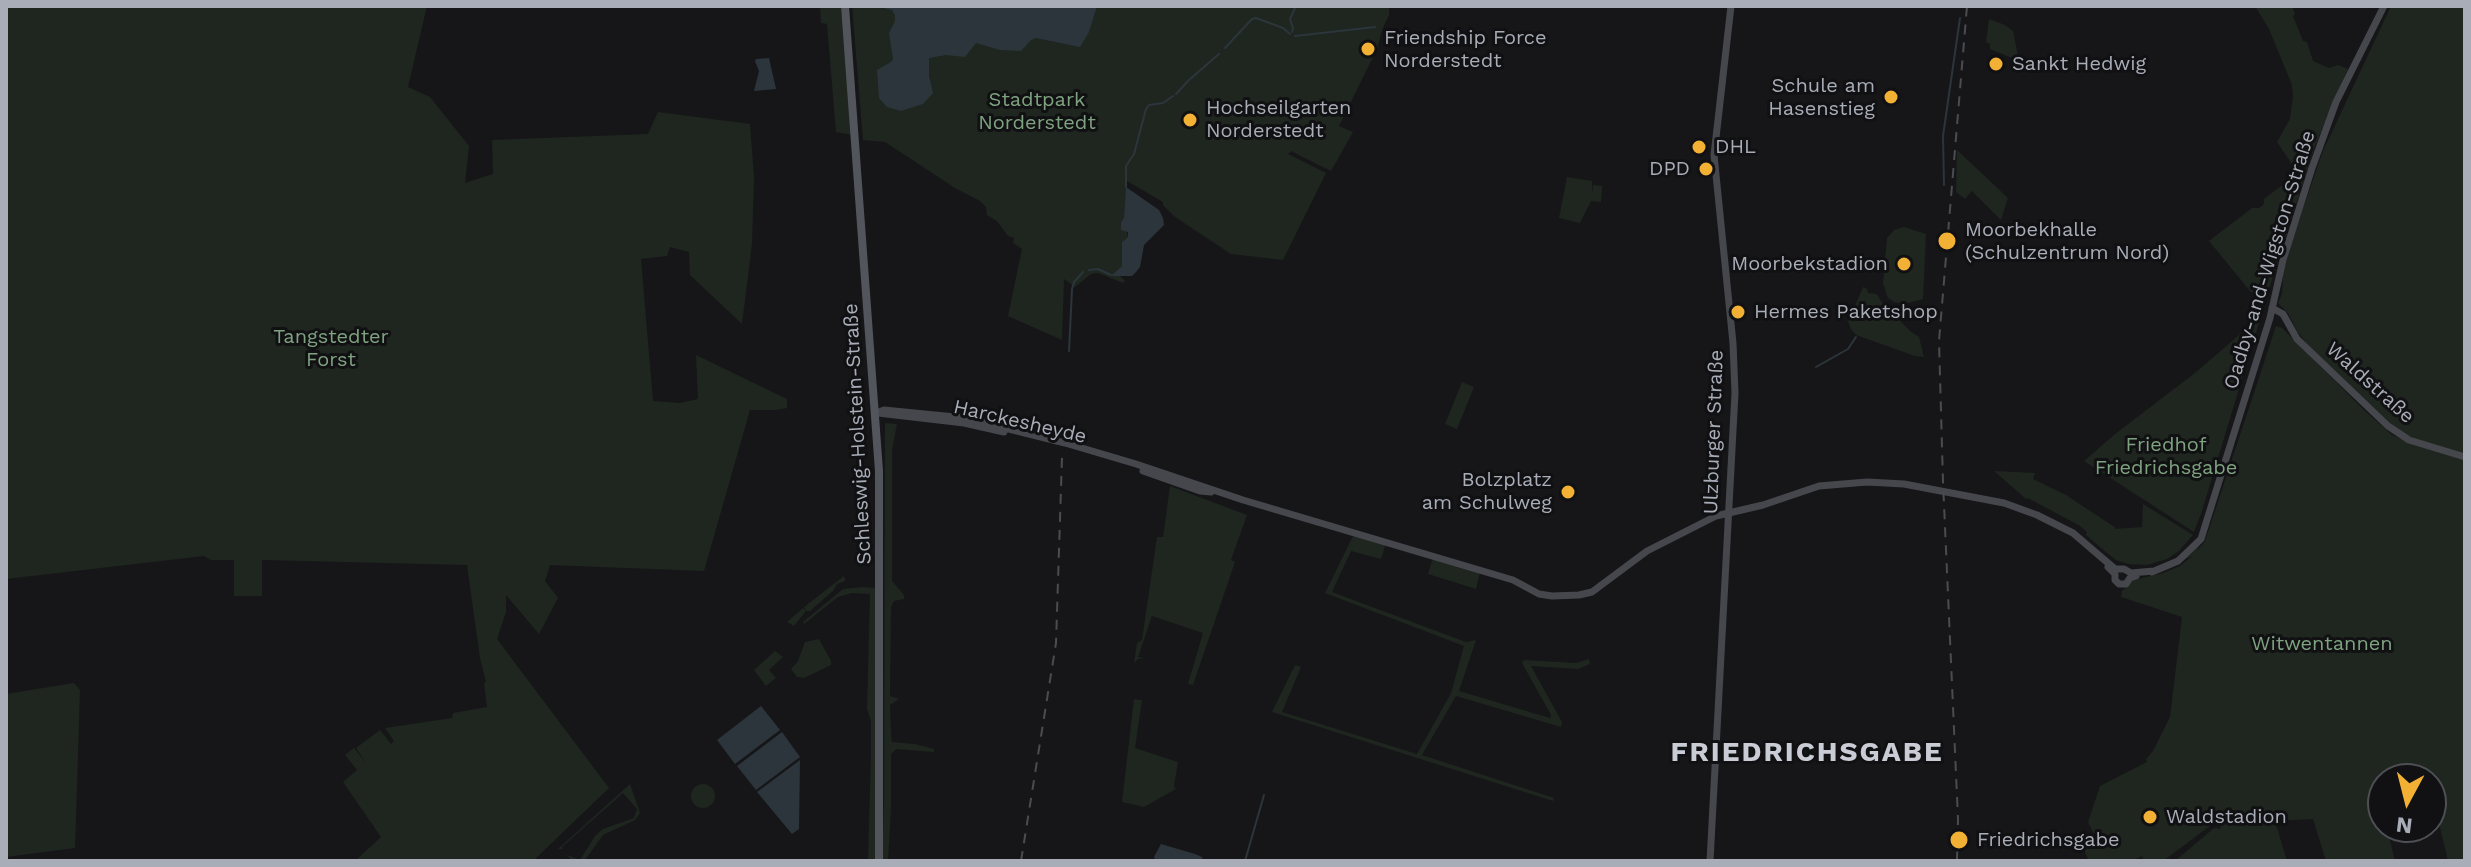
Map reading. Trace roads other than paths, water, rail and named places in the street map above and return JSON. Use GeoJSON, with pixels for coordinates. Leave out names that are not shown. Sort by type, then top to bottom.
{"type":"FeatureCollection","features":[{"type":"Feature","properties":{"kind":"main road","name":"Schleswig-Holstein-Straße"},"geometry":{"type":"LineString","coordinates":[[845,6],[876,413],[880,524],[879,861]]}},
{"type":"Feature","properties":{"kind":"main road","name":"Ulzburger Straße"},"geometry":{"type":"LineString","coordinates":[[1710,861],[1735,367],[1714,155],[1731,6]]}},
{"type":"Feature","properties":{"kind":"main road","name":"Oadby-and-Wigston-Straße"},"geometry":{"type":"LineString","coordinates":[[2129,576],[2175,563],[2200,541],[2272,308],[2283,260],[2327,125],[2346,78],[2384,6]]}},
{"type":"Feature","properties":{"kind":"main road","name":"Waldstraße"},"geometry":{"type":"LineString","coordinates":[[2272,308],[2283,314],[2297,339],[2336,378],[2398,434],[2465,457]]}},
{"type":"Feature","properties":{"kind":"main road","name":"Harckesheyde"},"geometry":{"type":"LineString","coordinates":[[876,413],[964,423],[1098,456],[1203,492],[1217,492],[1513,580],[1539,594],[1552,596],[1592,592],[1647,551],[1728,512],[1753,508],[1834,484],[1867,482],[1904,484],[2004,503],[2075,534],[2116,572]]}},
{"type":"Feature","properties":{"kind":"main road"},"geometry":{"type":"LineString","coordinates":[[2124,569],[2129,576],[2126,584],[2115,582],[2116,572],[2124,569]]}},
{"type":"Feature","properties":{"kind":"waterway"},"geometry":{"type":"LineString","coordinates":[[1292,32],[1290,19],[1296,6]]}},
{"type":"Feature","properties":{"kind":"waterway"},"geometry":{"type":"LineString","coordinates":[[1297,7],[1318,6]]}},
{"type":"Feature","properties":{"kind":"waterway"},"geometry":{"type":"LineString","coordinates":[[1225,48],[1256,18],[1283,28],[1290,34]]}},
{"type":"Feature","properties":{"kind":"waterway"},"geometry":{"type":"LineString","coordinates":[[1944,185],[1943,136],[1960,18]]}},
{"type":"Feature","properties":{"kind":"waterway"},"geometry":{"type":"LineString","coordinates":[[1295,36],[1375,27]]}},
{"type":"Feature","properties":{"kind":"waterway"},"geometry":{"type":"LineString","coordinates":[[1189,80],[1219,54]]}},
{"type":"Feature","properties":{"kind":"waterway"},"geometry":{"type":"LineString","coordinates":[[1176,94],[1188,81]]}},
{"type":"Feature","properties":{"kind":"waterway"},"geometry":{"type":"LineString","coordinates":[[1126,187],[1126,166],[1134,154],[1146,109],[1173,96]]}},
{"type":"Feature","properties":{"kind":"waterway"},"geometry":{"type":"LineString","coordinates":[[1089,270],[1098,269],[1111,275]]}},
{"type":"Feature","properties":{"kind":"waterway"},"geometry":{"type":"LineString","coordinates":[[1069,351],[1072,289],[1083,272]]}},
{"type":"Feature","properties":{"kind":"waterway"},"geometry":{"type":"LineString","coordinates":[[1816,367],[1848,349],[1856,337]]}},
{"type":"Feature","properties":{"kind":"waterway"},"geometry":{"type":"LineString","coordinates":[[1245,861],[1264,795]]}},
{"type":"Feature","properties":{"kind":"railway"},"geometry":{"type":"LineString","coordinates":[[1957,861],[1958,819],[1939,341],[1967,6]]}},
{"type":"Feature","properties":{"kind":"railway"},"geometry":{"type":"LineString","coordinates":[[1021,861],[1056,643],[1062,457]]}},
{"type":"Feature","properties":{"kind":"place","name":"Friendship Force Norderstedt"},"geometry":{"type":"Point","coordinates":[1368,49]}},
{"type":"Feature","properties":{"kind":"place","name":"Sankt Hedwig"},"geometry":{"type":"Point","coordinates":[1996,64]}},
{"type":"Feature","properties":{"kind":"place","name":"Schule am Hasenstieg"},"geometry":{"type":"Point","coordinates":[1891,97]}},
{"type":"Feature","properties":{"kind":"place","name":"Hochseilgarten Norderstedt"},"geometry":{"type":"Point","coordinates":[1190,120]}},
{"type":"Feature","properties":{"kind":"place","name":"DHL"},"geometry":{"type":"Point","coordinates":[1699,147]}},
{"type":"Feature","properties":{"kind":"place","name":"DPD"},"geometry":{"type":"Point","coordinates":[1706,169]}},
{"type":"Feature","properties":{"kind":"place","name":"Moorbekhalle (Schulzentrum Nord)"},"geometry":{"type":"Point","coordinates":[1947,241]}},
{"type":"Feature","properties":{"kind":"place","name":"Moorbekstadion"},"geometry":{"type":"Point","coordinates":[1904,264]}},
{"type":"Feature","properties":{"kind":"place","name":"Hermes Paketshop"},"geometry":{"type":"Point","coordinates":[1738,312]}},
{"type":"Feature","properties":{"kind":"place","name":"Bolzplatz am Schulweg"},"geometry":{"type":"Point","coordinates":[1568,492]}},
{"type":"Feature","properties":{"kind":"place","name":"Waldstadion"},"geometry":{"type":"Point","coordinates":[2150,817]}},
{"type":"Feature","properties":{"kind":"place","name":"Friedrichsgabe"},"geometry":{"type":"Point","coordinates":[1959,840]}},
{"type":"Feature","properties":{"kind":"district","name":"FRIEDRICHSGABE"},"geometry":{"type":"Point","coordinates":[1807,753]}},
{"type":"Feature","properties":{"kind":"park label","name":"Stadtpark Norderstedt"},"geometry":{"type":"Point","coordinates":[1037,112]}},
{"type":"Feature","properties":{"kind":"park label","name":"Tangstedter Forst"},"geometry":{"type":"Point","coordinates":[331,348]}},
{"type":"Feature","properties":{"kind":"park label","name":"Friedhof Friedrichsgabe"},"geometry":{"type":"Point","coordinates":[2166,456]}},
{"type":"Feature","properties":{"kind":"park label","name":"Witwentannen"},"geometry":{"type":"Point","coordinates":[2322,644]}}]}
